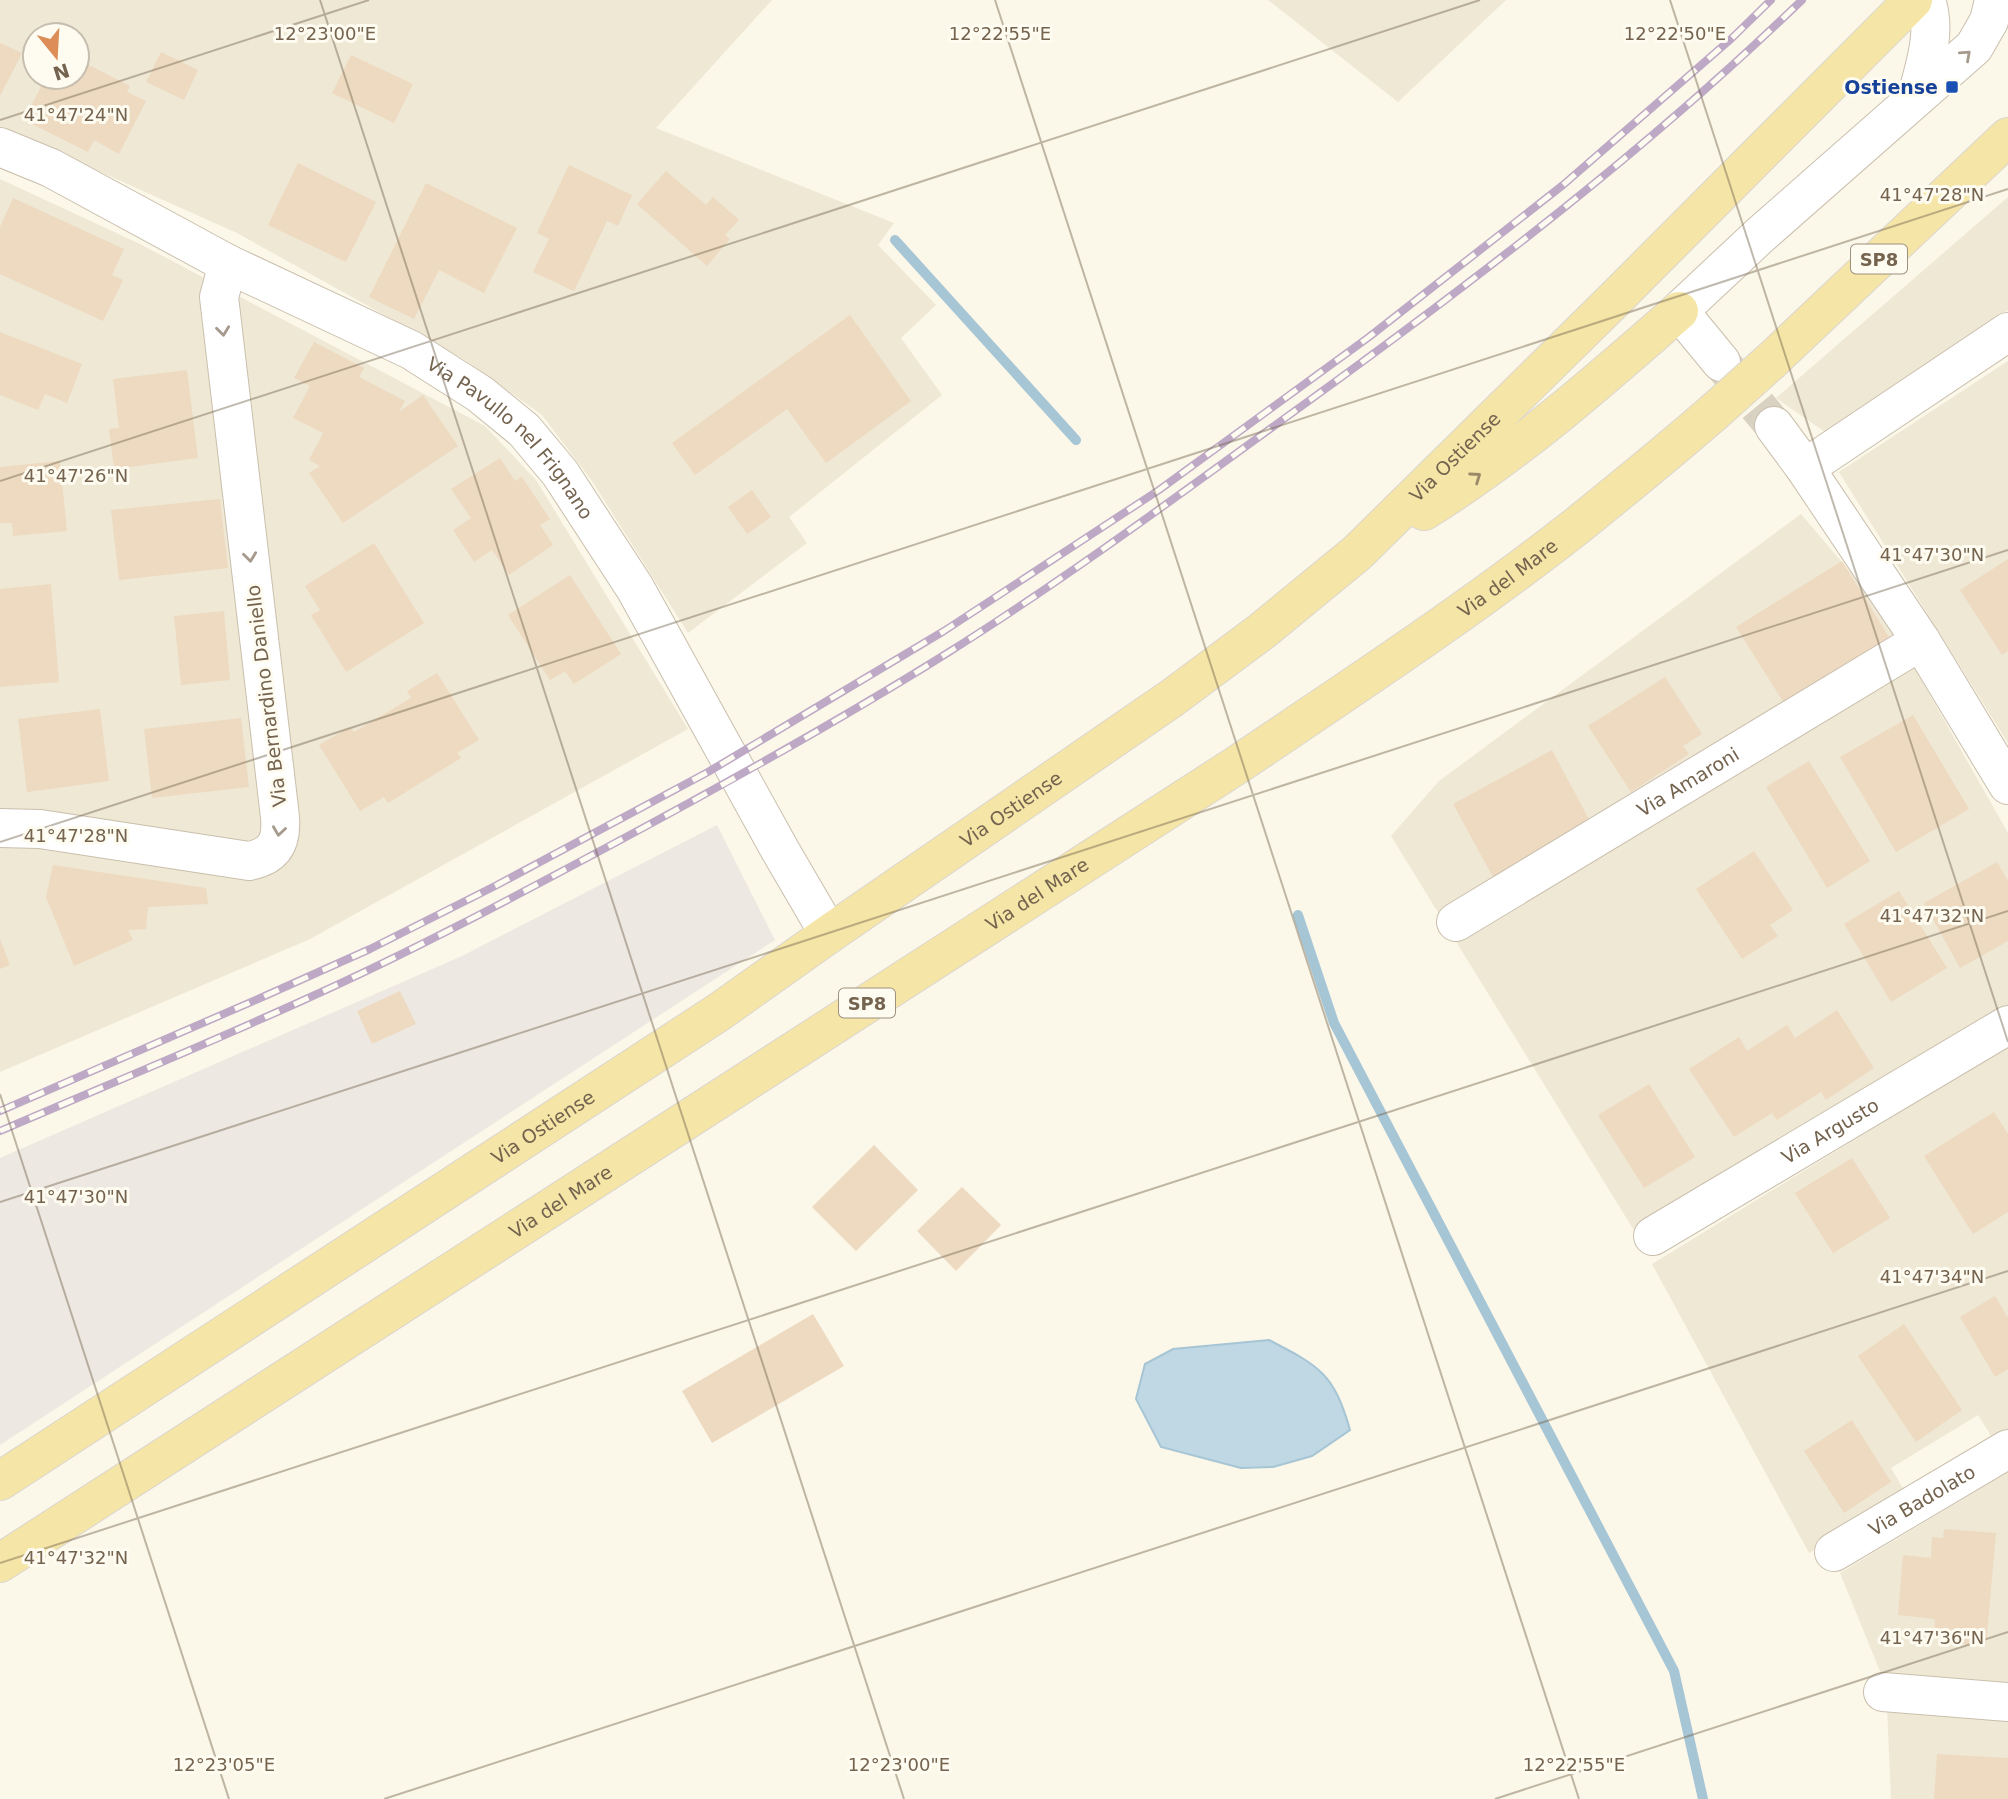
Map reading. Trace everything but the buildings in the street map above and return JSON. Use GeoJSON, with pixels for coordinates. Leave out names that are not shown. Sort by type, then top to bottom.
{"type":"FeatureCollection","features":[{"type":"Feature","properties":{"kind":"main road","name":"Via Ostiense"},"geometry":{"type":"LineString","coordinates":[[0,1481],[719,1012],[1180,693],[1252,639],[1357,553],[1913,0]]}},
{"type":"Feature","properties":{"kind":"main road","name":"Via del Mare"},"geometry":{"type":"LineString","coordinates":[[0,1563],[1240,763],[1411,646],[1532,559],[1632,482],[1771,361],[2001,146]]}},
{"type":"Feature","properties":{"kind":"main road"},"geometry":{"type":"LineString","coordinates":[[1357,553],[1451,495],[1503,458],[1679,312]]}},
{"type":"Feature","properties":{"kind":"street"},"geometry":{"type":"LineString","coordinates":[[1917,96],[1930,36],[1926,0]]}},
{"type":"Feature","properties":{"kind":"street"},"geometry":{"type":"LineString","coordinates":[[1721,362],[1679,312],[1736,256],[1974,47],[1989,21],[1994,0]]}},
{"type":"Feature","properties":{"kind":"street","name":"Via Pavullo nel Frignano"},"geometry":{"type":"LineString","coordinates":[[0,147],[51,168],[228,264],[411,350],[496,405],[536,443],[559,473],[635,588],[829,934]]}},
{"type":"Feature","properties":{"kind":"street","name":"Via Bernardino Daniello"},"geometry":{"type":"LineString","coordinates":[[0,828],[40,829],[249,861],[267,855],[279,839],[280,817],[219,297],[228,264]]}},
{"type":"Feature","properties":{"kind":"street"},"geometry":{"type":"LineString","coordinates":[[1805,468],[2008,332]]}},
{"type":"Feature","properties":{"kind":"street"},"geometry":{"type":"LineString","coordinates":[[1774,426],[1921,641],[2008,785]]}},
{"type":"Feature","properties":{"kind":"street","name":"Via Amaroni"},"geometry":{"type":"LineString","coordinates":[[1456,922],[1921,641]]}},
{"type":"Feature","properties":{"kind":"street","name":"Via Argusto"},"geometry":{"type":"LineString","coordinates":[[1653,1236],[2008,1025]]}},
{"type":"Feature","properties":{"kind":"street","name":"Via Badolato"},"geometry":{"type":"LineString","coordinates":[[1834,1552],[2008,1449]]}},
{"type":"Feature","properties":{"kind":"street"},"geometry":{"type":"LineString","coordinates":[[1883,1692],[2008,1702]]}},
{"type":"Feature","properties":{"kind":"shaded area"},"geometry":{"type":"Polygon","coordinates":[[[0,0],[772,0],[656,128],[894,223],[878,245],[936,305],[901,338],[942,395],[789,517],[807,543],[688,633],[592,481],[542,415],[465,360],[237,233],[0,127],[0,0]]]}},
{"type":"Feature","properties":{"kind":"shaded area"},"geometry":{"type":"Polygon","coordinates":[[[1268,0],[1506,0],[1398,102],[1268,0]]]}},
{"type":"Feature","properties":{"kind":"shaded area"},"geometry":{"type":"Polygon","coordinates":[[[0,179],[140,244],[485,426],[536,480],[688,729],[310,939],[0,1072],[0,179]]]}},
{"type":"Feature","properties":{"kind":"shaded area"},"geometry":{"type":"Polygon","coordinates":[[[2008,197],[2008,310],[1825,432],[1776,398],[2008,197]]]}},
{"type":"Feature","properties":{"kind":"shaded area"},"geometry":{"type":"Polygon","coordinates":[[[2008,361],[2008,743],[1839,472],[2008,361]]]}},
{"type":"Feature","properties":{"kind":"shaded area"},"geometry":{"type":"Polygon","coordinates":[[[1801,514],[1880,607],[2008,833],[2008,1009],[1635,1232],[1391,836],[1439,781],[1801,514]]]}},
{"type":"Feature","properties":{"kind":"shaded area"},"geometry":{"type":"Polygon","coordinates":[[[717,825],[775,940],[0,1445],[0,1158],[462,956],[717,825]]]}},
{"type":"Feature","properties":{"kind":"shaded area"},"geometry":{"type":"Polygon","coordinates":[[[2008,1046],[2008,1434],[1995,1442],[1978,1415],[1891,1468],[1907,1495],[1809,1553],[1652,1264],[2008,1046]]]}},
{"type":"Feature","properties":{"kind":"shaded area"},"geometry":{"type":"Polygon","coordinates":[[[2008,1472],[2008,1686],[1882,1676],[1840,1573],[2008,1472]]]}},
{"type":"Feature","properties":{"kind":"shaded area"},"geometry":{"type":"Polygon","coordinates":[[[1887,1707],[2008,1718],[2008,1799],[1891,1799],[1887,1707]]]}},
{"type":"Feature","properties":{"kind":"water"},"geometry":{"type":"Polygon","coordinates":[[[1269,1340],[1312,1365],[1331,1383],[1350,1430],[1312,1456],[1273,1467],[1241,1468],[1161,1447],[1136,1399],[1145,1364],[1173,1349],[1269,1340]]]}},
{"type":"Feature","properties":{"kind":"waterway"},"geometry":{"type":"LineString","coordinates":[[895,240],[1076,440]]}},
{"type":"Feature","properties":{"kind":"waterway"},"geometry":{"type":"LineString","coordinates":[[1298,915],[1334,1023],[1674,1671],[1703,1799]]}},
{"type":"Feature","properties":{"kind":"tunnel"},"geometry":{"type":"LineString","coordinates":[[1721,362],[1774,426]]}},
{"type":"Feature","properties":{"kind":"railway"},"geometry":{"type":"LineString","coordinates":[[0,1111],[370,949],[497,885],[708,772],[944,631],[1159,490],[1369,337],[1563,185],[1731,39],[1771,0]]}},
{"type":"Feature","properties":{"kind":"railway"},"geometry":{"type":"LineString","coordinates":[[0,1131],[268,1016],[423,944],[740,775],[949,652],[1131,529],[1501,258],[1685,107],[1802,0]]}},
{"type":"Feature","properties":{"kind":"place","name":"Ostiense"},"geometry":{"type":"Point","coordinates":[1952,87]}}]}
